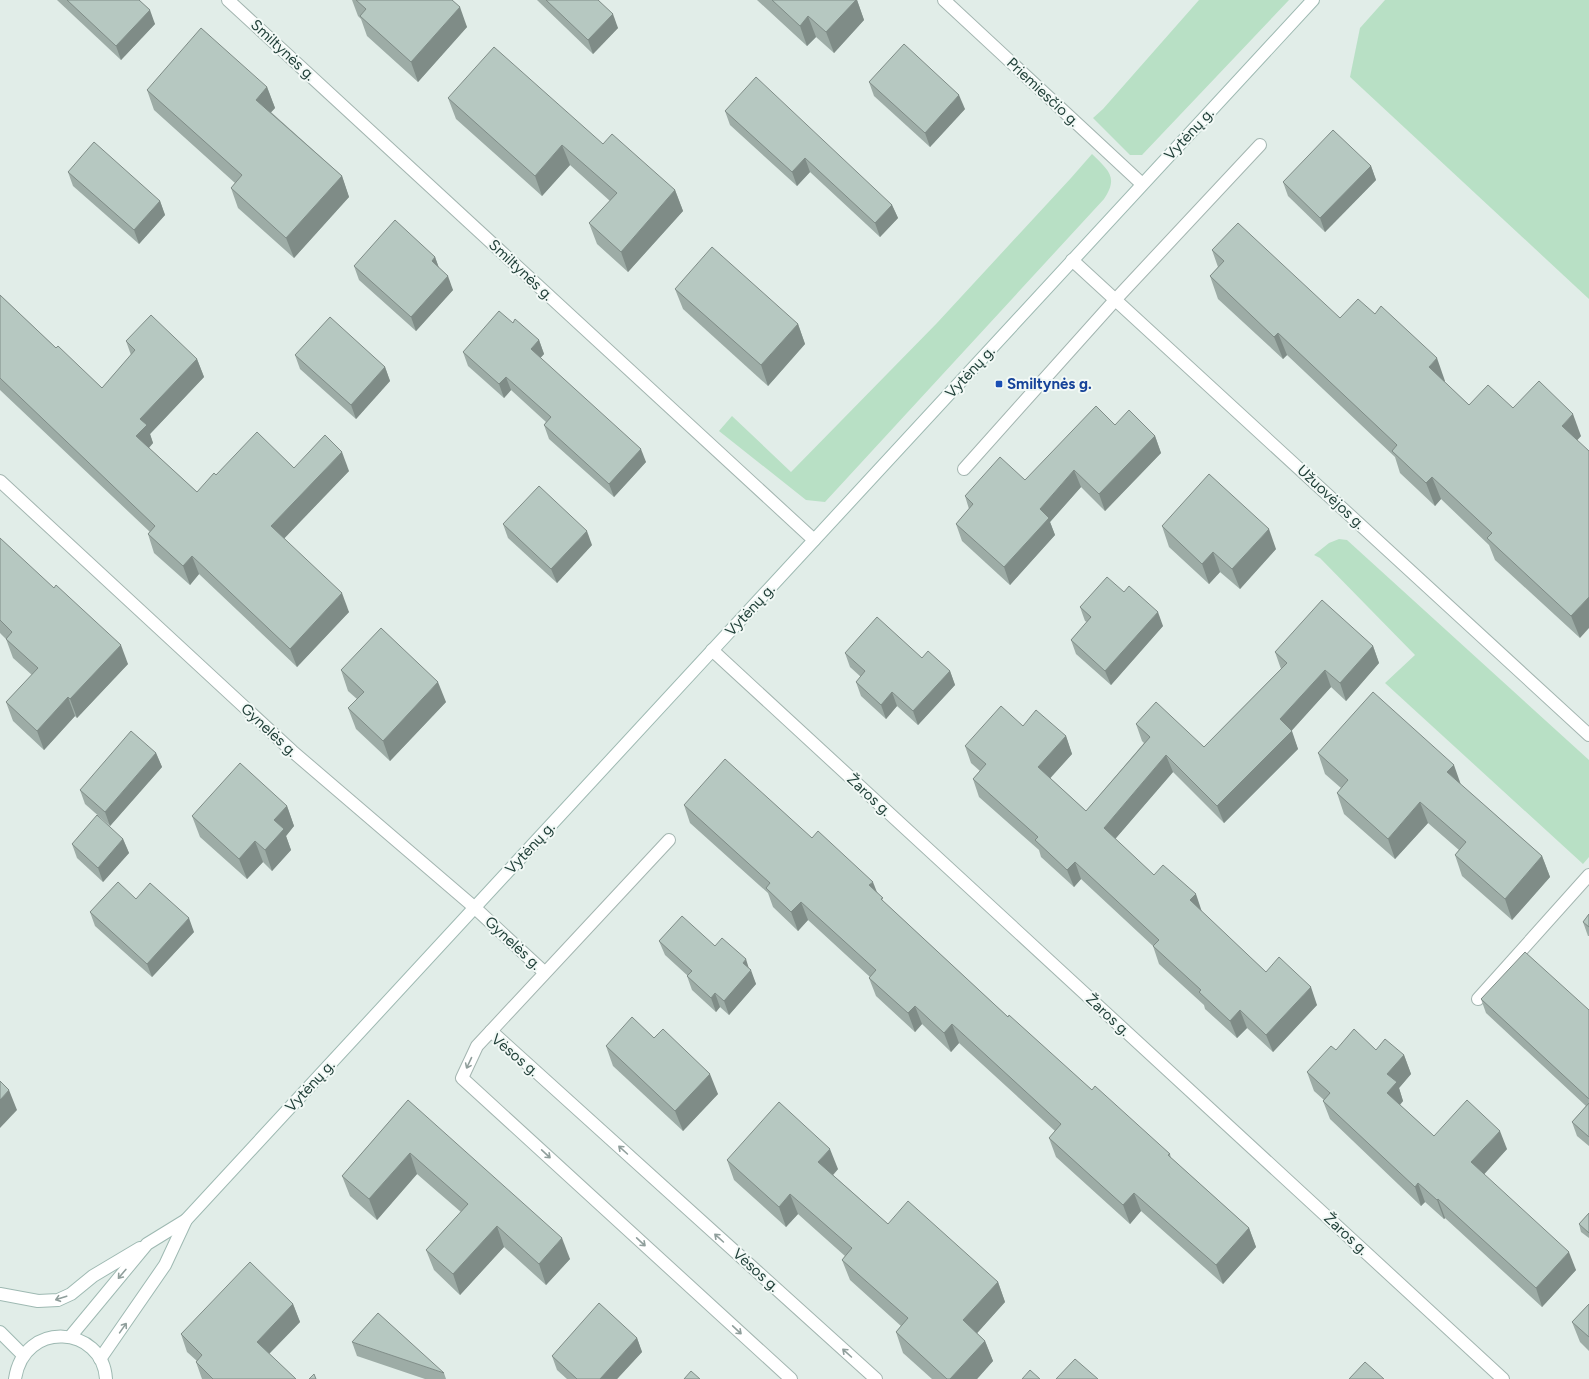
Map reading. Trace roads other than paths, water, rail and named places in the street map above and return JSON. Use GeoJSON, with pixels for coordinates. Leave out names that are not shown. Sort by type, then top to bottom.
{"type":"FeatureCollection","features":[{"type":"Feature","properties":{"kind":"street","name":"Smiltynės g."},"geometry":{"type":"LineString","coordinates":[[228,0],[814,540]]}},
{"type":"Feature","properties":{"kind":"street","name":"Priemiesčio g."},"geometry":{"type":"LineString","coordinates":[[944,0],[1142,184]]}},
{"type":"Feature","properties":{"kind":"street","name":"Vytėnų g."},"geometry":{"type":"LineString","coordinates":[[70,1337],[148,1244],[186,1220],[1313,0]]}},
{"type":"Feature","properties":{"kind":"street"},"geometry":{"type":"LineString","coordinates":[[964,470],[1116,299],[1260,145]]}},
{"type":"Feature","properties":{"kind":"street","name":"Užuovėjos g."},"geometry":{"type":"LineString","coordinates":[[1072,260],[1589,735]]}},
{"type":"Feature","properties":{"kind":"street","name":"Gynelės g."},"geometry":{"type":"LineString","coordinates":[[0,481],[292,751],[474,907],[544,972]]}},
{"type":"Feature","properties":{"kind":"street","name":"Žaros g."},"geometry":{"type":"LineString","coordinates":[[712,650],[1504,1379]]}},
{"type":"Feature","properties":{"kind":"street"},"geometry":{"type":"LineString","coordinates":[[491,1031],[544,972],[668,840]]}},
{"type":"Feature","properties":{"kind":"street"},"geometry":{"type":"LineString","coordinates":[[1478,999],[1589,875]]}},
{"type":"Feature","properties":{"kind":"street","name":"Vėsos g."},"geometry":{"type":"LineString","coordinates":[[790,1379],[462,1078],[477,1046],[491,1031],[876,1379]]}},
{"type":"Feature","properties":{"kind":"street","name":"Vytėnų g."},"geometry":{"type":"LineString","coordinates":[[100,1360],[165,1265],[186,1220]]}},
{"type":"Feature","properties":{"kind":"street"},"geometry":{"type":"LineString","coordinates":[[0,1294],[38,1300],[58,1300],[71,1294],[93,1276],[148,1244]]}},
{"type":"Feature","properties":{"kind":"street"},"geometry":{"type":"LineString","coordinates":[[0,1332],[23,1355]]}},
{"type":"Feature","properties":{"kind":"street"},"geometry":{"type":"LineString","coordinates":[[15,1379],[17,1368],[23,1355],[44,1339],[57,1336],[70,1337],[82,1342],[92,1349],[100,1360],[106,1373],[106,1379]]}},
{"type":"Feature","properties":{"kind":"place","name":"Smiltynės g."},"geometry":{"type":"Point","coordinates":[999,384]}}]}
